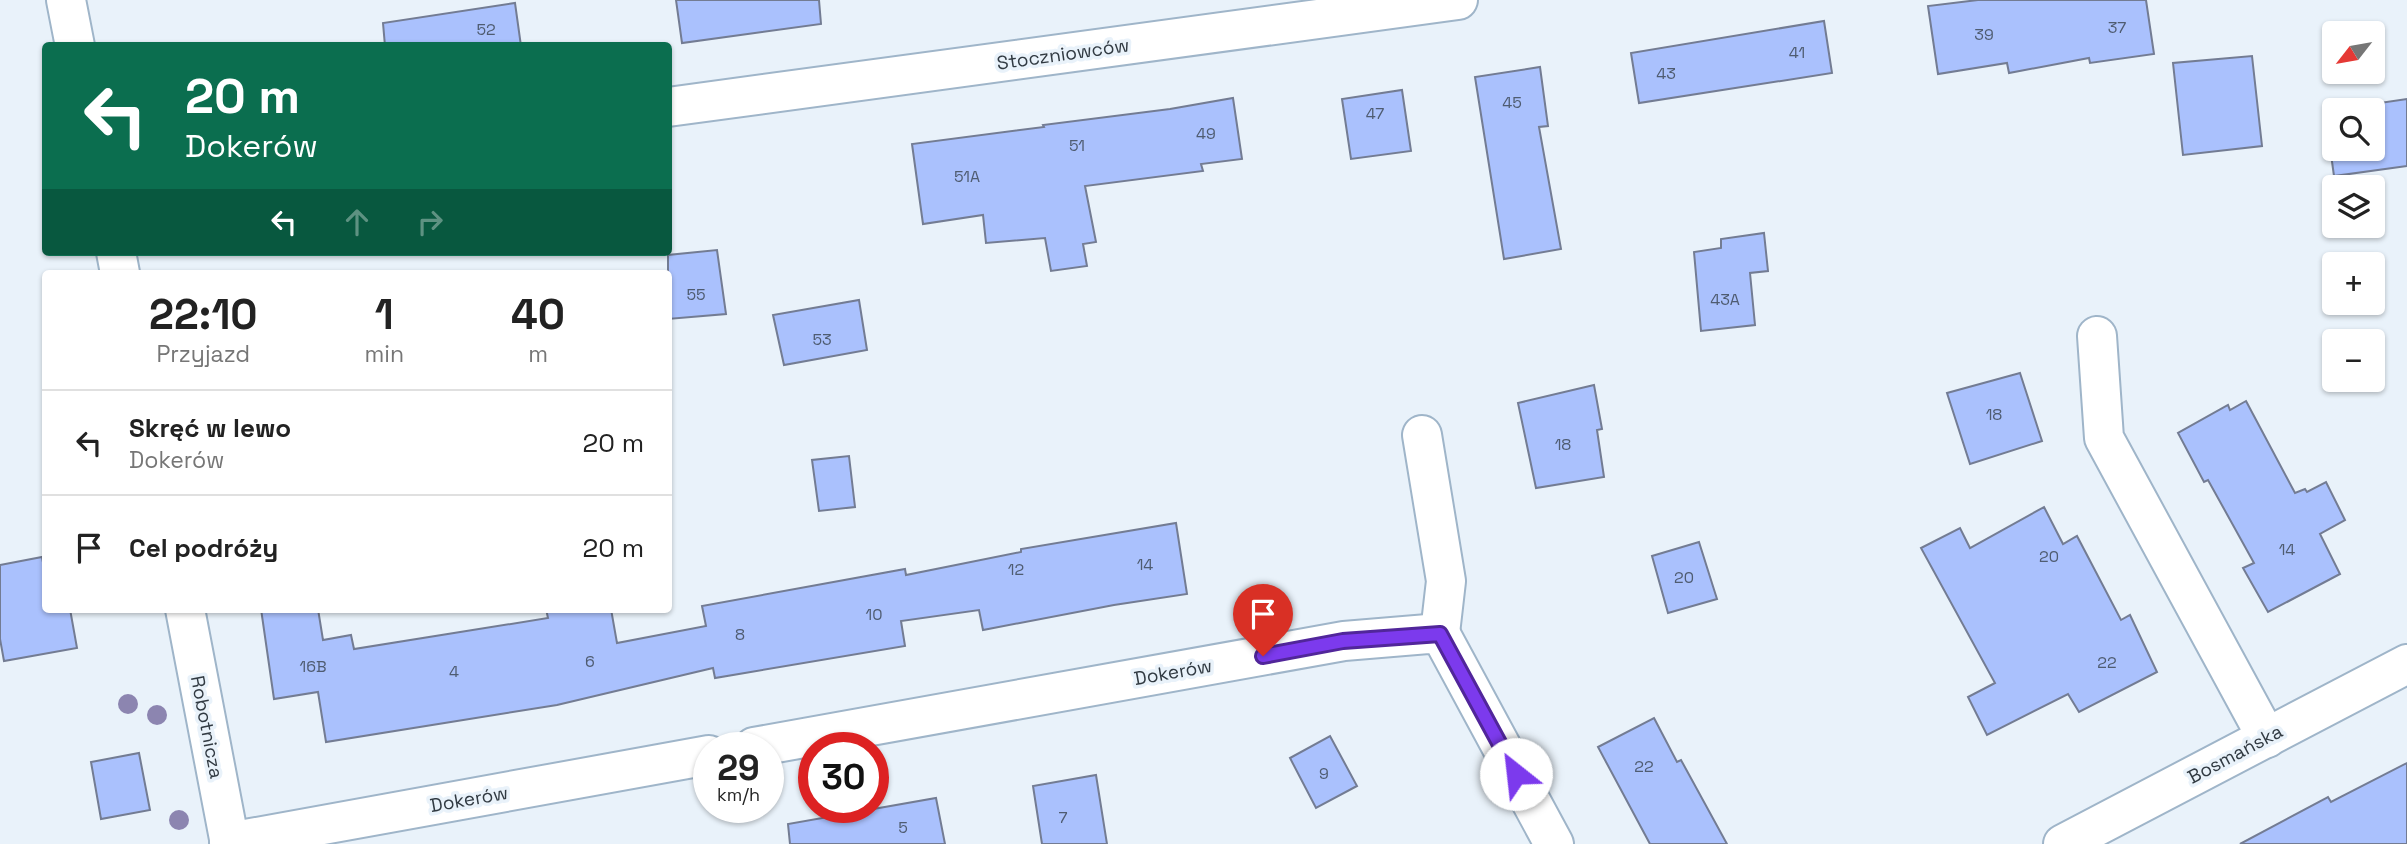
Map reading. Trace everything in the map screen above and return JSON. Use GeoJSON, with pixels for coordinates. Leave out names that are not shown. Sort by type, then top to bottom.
{"type":"FeatureCollection","features":[{"type":"Feature","properties":{"kind":"street"},"geometry":{"type":"LineString","coordinates":[[66,0],[74,42]]}},
{"type":"Feature","properties":{"kind":"street","name":"Stoczniowców"},"geometry":{"type":"LineString","coordinates":[[672,106],[1458,0]]}},
{"type":"Feature","properties":{"kind":"street"},"geometry":{"type":"LineString","coordinates":[[2097,335],[2104,438],[2267,738]]}},
{"type":"Feature","properties":{"kind":"street"},"geometry":{"type":"LineString","coordinates":[[1422,435],[1446,582],[1440,634],[1554,844]]}},
{"type":"Feature","properties":{"kind":"street","name":"Robotnicza"},"geometry":{"type":"LineString","coordinates":[[186,613],[229,843]]}},
{"type":"Feature","properties":{"kind":"street","name":"Dokerów"},"geometry":{"type":"LineString","coordinates":[[784,742],[1343,641],[1440,634]]}},
{"type":"Feature","properties":{"kind":"street","name":"Bosmańska"},"geometry":{"type":"LineString","coordinates":[[2063,844],[2407,664]]}},
{"type":"Feature","properties":{"kind":"street","name":"Dokerów"},"geometry":{"type":"LineString","coordinates":[[229,843],[693,758]]}},
{"type":"Feature","properties":{"kind":"building"},"geometry":{"type":"Polygon","coordinates":[[[676,0],[819,0],[821,24],[682,43],[676,0]]]}},
{"type":"Feature","properties":{"kind":"building"},"geometry":{"type":"Polygon","coordinates":[[[1978,0],[2146,0],[2154,54],[2090,63],[2089,58],[2009,73],[2007,63],[1938,74],[1928,6],[1978,0]]]}},
{"type":"Feature","properties":{"kind":"building"},"geometry":{"type":"Polygon","coordinates":[[[515,3],[520,42],[385,42],[383,23],[515,3]]]}},
{"type":"Feature","properties":{"kind":"building"},"geometry":{"type":"Polygon","coordinates":[[[1824,21],[1832,73],[1639,103],[1631,53],[1824,21]]]}},
{"type":"Feature","properties":{"kind":"building"},"geometry":{"type":"Polygon","coordinates":[[[2252,56],[2262,146],[2183,155],[2173,63],[2252,56]]]}},
{"type":"Feature","properties":{"kind":"building"},"geometry":{"type":"Polygon","coordinates":[[[1540,67],[1548,126],[1539,127],[1561,249],[1504,259],[1475,77],[1540,67]]]}},
{"type":"Feature","properties":{"kind":"building"},"geometry":{"type":"Polygon","coordinates":[[[1402,90],[1411,151],[1351,159],[1342,99],[1402,90]]]}},
{"type":"Feature","properties":{"kind":"building"},"geometry":{"type":"Polygon","coordinates":[[[1233,98],[1242,159],[1201,164],[1203,171],[1085,186],[1096,242],[1083,244],[1087,266],[1051,271],[1045,238],[986,243],[983,215],[923,224],[912,144],[1233,98]]]}},
{"type":"Feature","properties":{"kind":"building"},"geometry":{"type":"Polygon","coordinates":[[[2407,99],[2407,166],[2334,175],[2332,161],[2385,161],[2385,102],[2407,99]]]}},
{"type":"Feature","properties":{"kind":"building"},"geometry":{"type":"Polygon","coordinates":[[[1764,233],[1768,271],[1750,273],[1755,325],[1701,331],[1694,252],[1721,248],[1721,239],[1764,233]]]}},
{"type":"Feature","properties":{"kind":"building"},"geometry":{"type":"Polygon","coordinates":[[[717,250],[726,314],[672,319],[672,270],[668,270],[668,256],[717,250]]]}},
{"type":"Feature","properties":{"kind":"building"},"geometry":{"type":"Polygon","coordinates":[[[859,300],[867,350],[784,365],[773,315],[859,300]]]}},
{"type":"Feature","properties":{"kind":"building"},"geometry":{"type":"Polygon","coordinates":[[[2020,373],[2042,441],[1970,464],[1947,393],[2020,373]]]}},
{"type":"Feature","properties":{"kind":"building"},"geometry":{"type":"Polygon","coordinates":[[[1594,385],[1602,429],[1597,430],[1604,477],[1536,488],[1518,403],[1594,385]]]}},
{"type":"Feature","properties":{"kind":"building"},"geometry":{"type":"Polygon","coordinates":[[[2246,401],[2295,493],[2305,489],[2307,492],[2326,482],[2345,520],[2320,534],[2340,574],[2268,612],[2243,568],[2254,563],[2208,480],[2204,482],[2178,433],[2228,405],[2230,410],[2246,401]]]}},
{"type":"Feature","properties":{"kind":"building"},"geometry":{"type":"Polygon","coordinates":[[[849,456],[855,507],[819,511],[812,460],[849,456]]]}},
{"type":"Feature","properties":{"kind":"building"},"geometry":{"type":"Polygon","coordinates":[[[2044,507],[2063,544],[2077,536],[2121,620],[2130,615],[2157,672],[2079,712],[2068,694],[1987,735],[1968,697],[1995,683],[1921,548],[1960,528],[1970,548],[2044,507]]]}},
{"type":"Feature","properties":{"kind":"building"},"geometry":{"type":"Polygon","coordinates":[[[1176,523],[1187,594],[983,630],[979,610],[901,621],[905,646],[715,678],[713,668],[557,705],[326,742],[318,692],[274,699],[262,613],[319,613],[323,640],[351,635],[354,649],[548,618],[547,613],[612,613],[617,643],[706,626],[702,606],[905,569],[906,575],[1021,552],[1021,549],[1176,523]]]}},
{"type":"Feature","properties":{"kind":"building"},"geometry":{"type":"Polygon","coordinates":[[[1699,542],[1717,599],[1668,613],[1652,556],[1699,542]]]}},
{"type":"Feature","properties":{"kind":"building"},"geometry":{"type":"Polygon","coordinates":[[[42,557],[42,613],[71,613],[77,648],[4,661],[0,639],[0,565],[42,557]]]}},
{"type":"Feature","properties":{"kind":"building"},"geometry":{"type":"Polygon","coordinates":[[[1654,718],[1677,762],[1681,760],[1727,844],[1650,844],[1598,747],[1654,718]]]}},
{"type":"Feature","properties":{"kind":"building"},"geometry":{"type":"Polygon","coordinates":[[[1330,736],[1357,786],[1316,808],[1290,758],[1330,736]]]}},
{"type":"Feature","properties":{"kind":"building"},"geometry":{"type":"Polygon","coordinates":[[[139,753],[150,810],[101,819],[91,762],[139,753]]]}},
{"type":"Feature","properties":{"kind":"building"},"geometry":{"type":"Polygon","coordinates":[[[2407,763],[2407,844],[2240,844],[2328,797],[2331,802],[2407,763]]]}},
{"type":"Feature","properties":{"kind":"building"},"geometry":{"type":"Polygon","coordinates":[[[1096,775],[1107,844],[1042,844],[1033,786],[1096,775]]]}},
{"type":"Feature","properties":{"kind":"building"},"geometry":{"type":"Polygon","coordinates":[[[936,798],[945,844],[790,844],[788,824],[889,823],[889,806],[936,798]]]}},
{"type":"Feature","properties":{"kind":"route"},"geometry":{"type":"LineString","coordinates":[[1263,656],[1343,641],[1440,634],[1516,774]]}}]}
